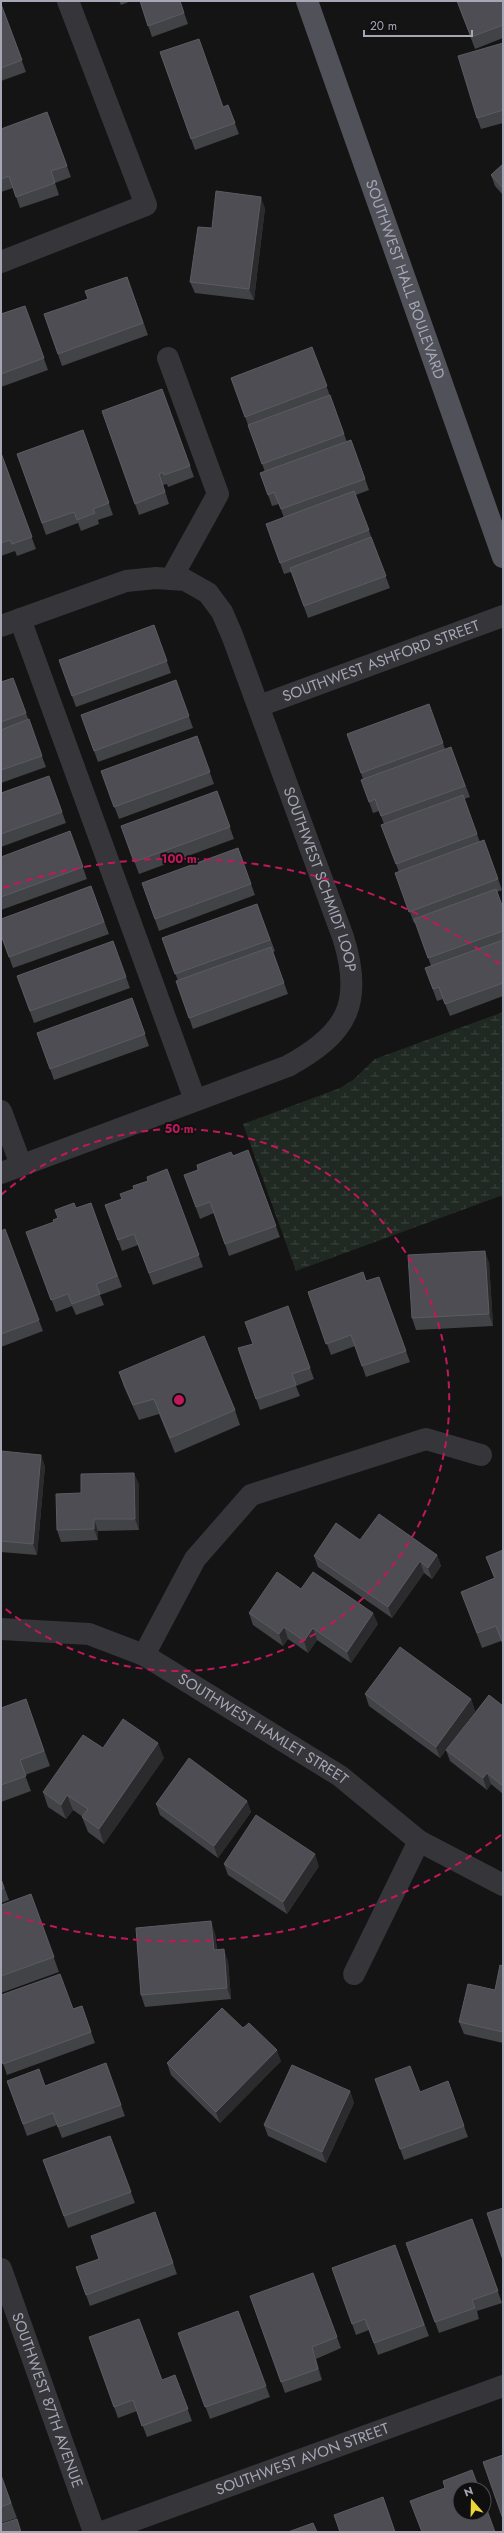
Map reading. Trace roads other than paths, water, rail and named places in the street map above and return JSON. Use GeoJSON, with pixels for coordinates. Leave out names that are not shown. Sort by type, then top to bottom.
{"type":"FeatureCollection","features":[{"type":"Feature","properties":{"kind":"main road","name":"SOUTHWEST HALL BOULEVARD"},"geometry":{"type":"LineString","coordinates":[[307,1],[503,557]]}},
{"type":"Feature","properties":{"kind":"street"},"geometry":{"type":"LineString","coordinates":[[1,262],[146,205],[68,1]]}},
{"type":"Feature","properties":{"kind":"street"},"geometry":{"type":"LineString","coordinates":[[168,358],[218,494],[171,579]]}},
{"type":"Feature","properties":{"kind":"street","name":"SOUTHWEST SCHMIDT LOOP"},"geometry":{"type":"LineString","coordinates":[[11,623],[126,581],[156,578],[185,580],[208,593],[222,612],[259,706],[352,965],[350,1003],[342,1022],[317,1050],[288,1066],[11,1169]]}},
{"type":"Feature","properties":{"kind":"street","name":"SOUTHWEST ASHFORD STREET"},"geometry":{"type":"LineString","coordinates":[[259,706],[503,616]]}},
{"type":"Feature","properties":{"kind":"street"},"geometry":{"type":"LineString","coordinates":[[11,623],[196,1100]]}},
{"type":"Feature","properties":{"kind":"street"},"geometry":{"type":"LineString","coordinates":[[1,1111],[11,1169]]}},
{"type":"Feature","properties":{"kind":"street"},"geometry":{"type":"LineString","coordinates":[[144,1655],[195,1560],[251,1495],[426,1439],[481,1456]]}},
{"type":"Feature","properties":{"kind":"street","name":"SOUTHWEST HAMLET STREET"},"geometry":{"type":"LineString","coordinates":[[1,1629],[89,1634],[144,1655],[340,1776],[419,1841],[503,1885]]}},
{"type":"Feature","properties":{"kind":"street"},"geometry":{"type":"LineString","coordinates":[[354,1974],[419,1841]]}},
{"type":"Feature","properties":{"kind":"street","name":"SOUTHWEST 87TH AVENUE"},"geometry":{"type":"LineString","coordinates":[[1,2269],[94,2532]]}},
{"type":"Feature","properties":{"kind":"street","name":"SOUTHWEST AVON STREET"},"geometry":{"type":"LineString","coordinates":[[102,2532],[503,2386]]}}]}
